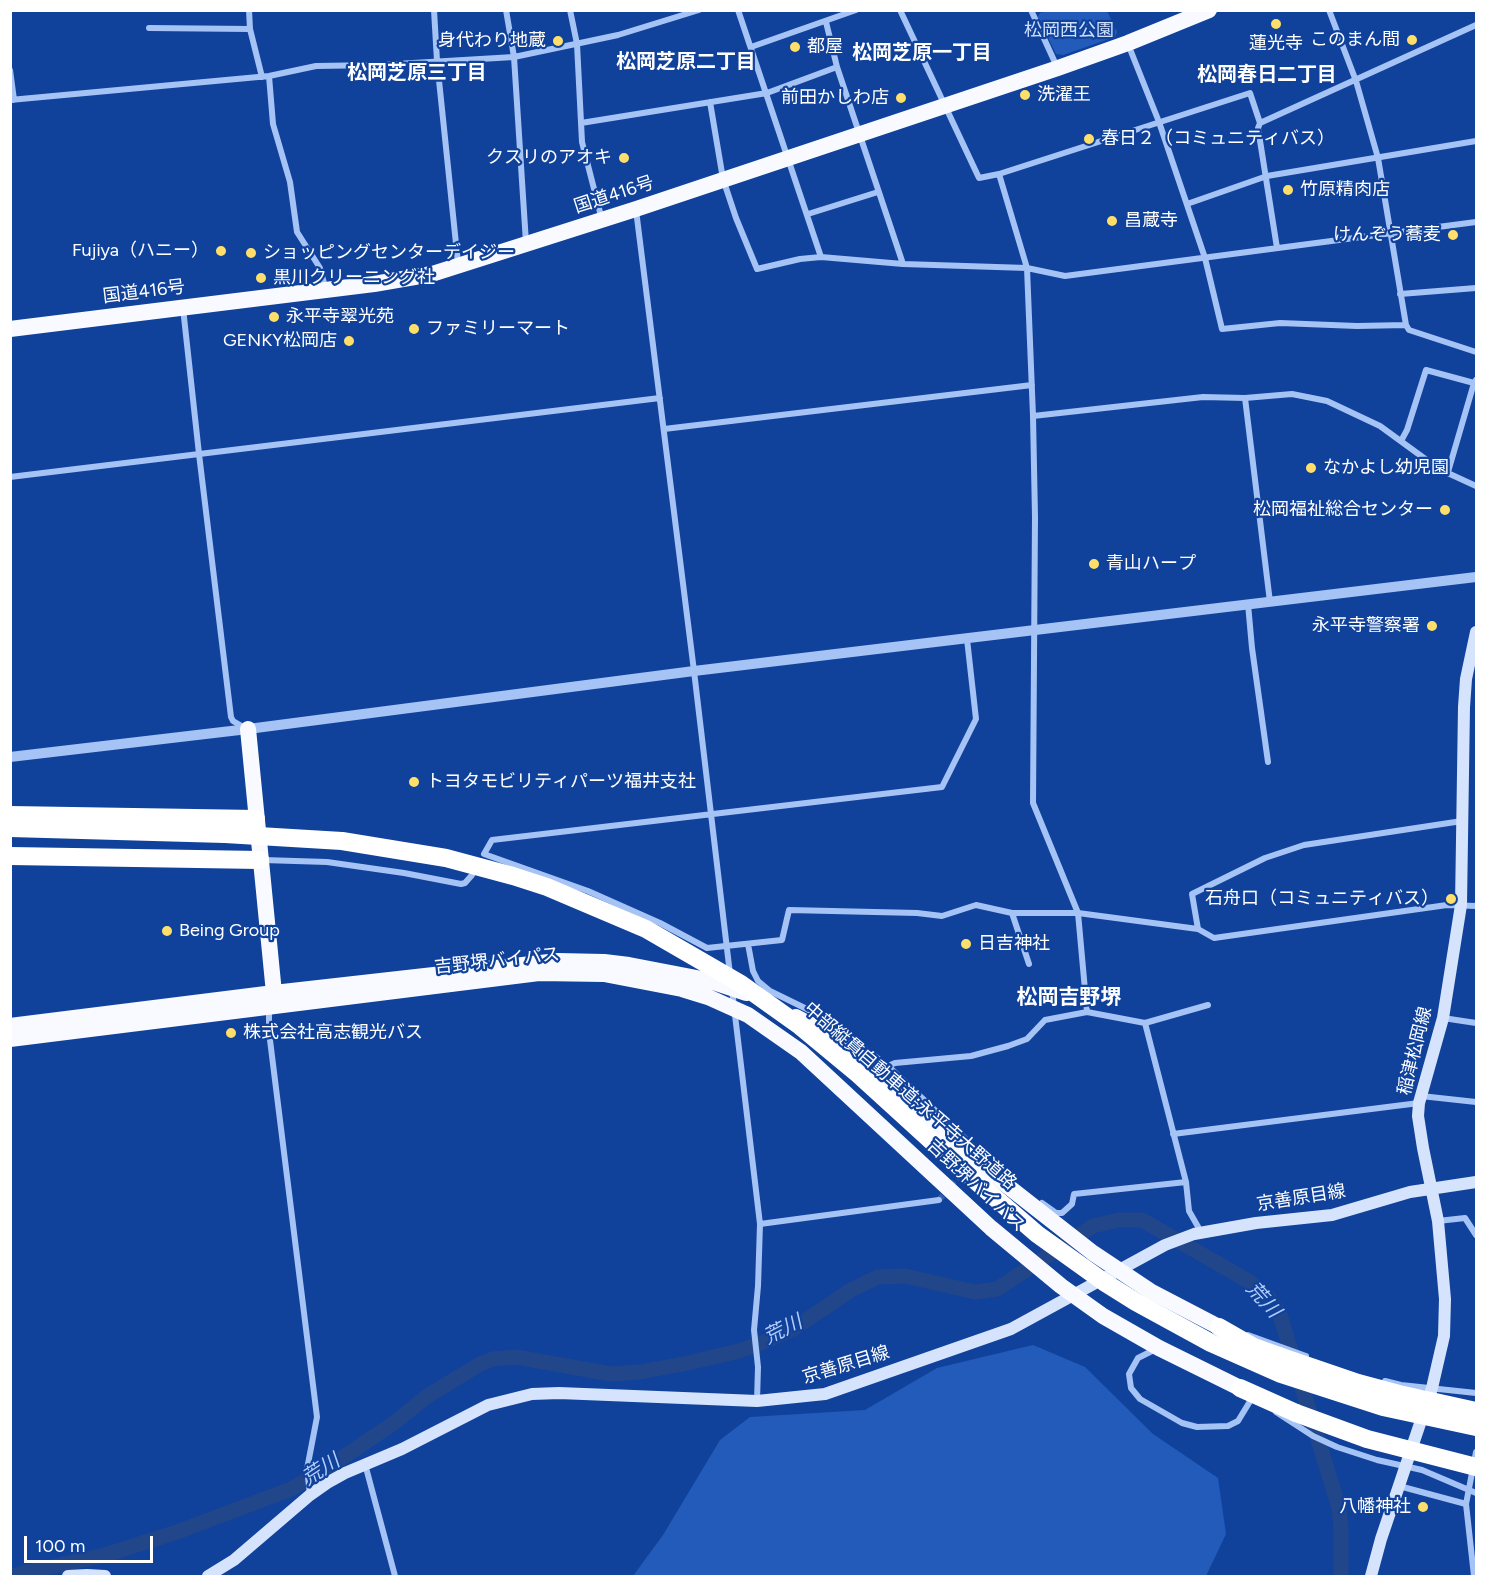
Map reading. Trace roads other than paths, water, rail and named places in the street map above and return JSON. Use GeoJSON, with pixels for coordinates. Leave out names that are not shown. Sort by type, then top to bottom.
{"type":"FeatureCollection","features":[{"type":"Feature","properties":{"kind":"highway","name":"国道416号"},"geometry":{"type":"LineString","coordinates":[[10,329],[411,278],[458,266],[1058,68],[1209,10]]}},
{"type":"Feature","properties":{"kind":"highway"},"geometry":{"type":"LineString","coordinates":[[248,729],[273,999]]}},
{"type":"Feature","properties":{"kind":"highway"},"geometry":{"type":"LineString","coordinates":[[10,815],[256,819]]}},
{"type":"Feature","properties":{"kind":"highway","name":"中部縦貫自動車道;永平寺大野道路"},"geometry":{"type":"LineString","coordinates":[[10,828],[225,834],[342,841],[446,858],[547,887],[646,929],[741,984],[800,1026],[858,1074],[1012,1213],[1070,1259],[1136,1302],[1211,1343],[1281,1374],[1383,1407],[1476,1427]]}},
{"type":"Feature","properties":{"kind":"highway","name":"中部縦貫自動車道;永平寺大野道路"},"geometry":{"type":"LineString","coordinates":[[10,838],[192,833]]}},
{"type":"Feature","properties":{"kind":"highway"},"geometry":{"type":"LineString","coordinates":[[10,856],[260,860]]}},
{"type":"Feature","properties":{"kind":"highway","name":"吉野堺バイパス"},"geometry":{"type":"LineString","coordinates":[[10,1039],[510,965],[570,961],[629,965],[707,980],[731,987],[808,1022],[854,1052],[996,1177],[1084,1246],[1150,1291],[1219,1327]]}},
{"type":"Feature","properties":{"kind":"highway","name":"吉野堺バイパス"},"geometry":{"type":"LineString","coordinates":[[10,1026],[560,973],[604,974],[656,982],[694,992],[733,1008],[761,1023],[812,1062],[1024,1257],[1073,1295],[1103,1316],[1246,1393]]}},
{"type":"Feature","properties":{"kind":"highway"},"geometry":{"type":"LineString","coordinates":[[1219,1327],[1245,1342],[1275,1350],[1368,1386],[1476,1411]]}},
{"type":"Feature","properties":{"kind":"highway"},"geometry":{"type":"LineString","coordinates":[[1246,1393],[1295,1419],[1476,1467]]}},
{"type":"Feature","properties":{"kind":"main road","name":"稲津松岡線"},"geometry":{"type":"LineString","coordinates":[[1371,1576],[1432,1388],[1445,1323],[1438,1221],[1418,1116],[1420,1100],[1443,1018],[1461,905],[1464,707],[1473,663],[1476,632]]}},
{"type":"Feature","properties":{"kind":"main road","name":"京善原目線"},"geometry":{"type":"LineString","coordinates":[[208,1576],[234,1560],[309,1491],[402,1449],[488,1405],[532,1394],[585,1393],[757,1401],[825,1394],[1016,1327],[1165,1245],[1201,1232],[1256,1223],[1332,1215],[1410,1192],[1476,1182]]}},
{"type":"Feature","properties":{"kind":"main road"},"geometry":{"type":"LineString","coordinates":[[68,1576],[105,1576]]}},
{"type":"Feature","properties":{"kind":"street"},"geometry":{"type":"LineString","coordinates":[[249,10],[250,29],[262,77]]}},
{"type":"Feature","properties":{"kind":"street"},"geometry":{"type":"LineString","coordinates":[[434,10],[458,266]]}},
{"type":"Feature","properties":{"kind":"street"},"geometry":{"type":"LineString","coordinates":[[506,10],[514,57],[526,244]]}},
{"type":"Feature","properties":{"kind":"street"},"geometry":{"type":"LineString","coordinates":[[570,10],[577,44],[582,142],[602,220]]}},
{"type":"Feature","properties":{"kind":"street"},"geometry":{"type":"LineString","coordinates":[[10,70],[12,100],[262,77],[316,66],[380,65],[514,57],[618,35],[699,10]]}},
{"type":"Feature","properties":{"kind":"street"},"geometry":{"type":"LineString","coordinates":[[738,10],[821,257]]}},
{"type":"Feature","properties":{"kind":"street"},"geometry":{"type":"LineString","coordinates":[[751,47],[856,10]]}},
{"type":"Feature","properties":{"kind":"street"},"geometry":{"type":"LineString","coordinates":[[900,10],[979,178],[999,174],[1250,93],[1260,123],[1258,128],[1277,248]]}},
{"type":"Feature","properties":{"kind":"street"},"geometry":{"type":"LineString","coordinates":[[1329,10],[1356,81],[1378,158],[1406,326],[1410,330],[1476,352]]}},
{"type":"Feature","properties":{"kind":"street"},"geometry":{"type":"LineString","coordinates":[[1034,12],[1058,68]]}},
{"type":"Feature","properties":{"kind":"street"},"geometry":{"type":"LineString","coordinates":[[826,22],[837,67],[903,264]]}},
{"type":"Feature","properties":{"kind":"street"},"geometry":{"type":"LineString","coordinates":[[1260,123],[1476,25]]}},
{"type":"Feature","properties":{"kind":"street"},"geometry":{"type":"LineString","coordinates":[[148,28],[250,29]]}},
{"type":"Feature","properties":{"kind":"street"},"geometry":{"type":"LineString","coordinates":[[1128,43],[1159,122],[1205,258],[1222,329],[1280,322],[1406,326]]}},
{"type":"Feature","properties":{"kind":"street"},"geometry":{"type":"LineString","coordinates":[[580,123],[767,93],[837,67]]}},
{"type":"Feature","properties":{"kind":"street"},"geometry":{"type":"LineString","coordinates":[[270,76],[273,124],[290,182],[297,232],[320,268],[325,290]]}},
{"type":"Feature","properties":{"kind":"street"},"geometry":{"type":"LineString","coordinates":[[710,102],[723,179],[757,270],[800,259],[821,257],[903,264],[1027,268],[1065,276],[1476,222]]}},
{"type":"Feature","properties":{"kind":"street"},"geometry":{"type":"LineString","coordinates":[[1187,204],[1267,176],[1476,141]]}},
{"type":"Feature","properties":{"kind":"street"},"geometry":{"type":"LineString","coordinates":[[999,174],[1027,268],[1034,416],[1034,803],[1078,913],[1087,1012]]}},
{"type":"Feature","properties":{"kind":"street"},"geometry":{"type":"LineString","coordinates":[[807,214],[878,192]]}},
{"type":"Feature","properties":{"kind":"street"},"geometry":{"type":"LineString","coordinates":[[636,209],[760,1224],[754,1330],[758,1367],[757,1401]]}},
{"type":"Feature","properties":{"kind":"street"},"geometry":{"type":"LineString","coordinates":[[1400,294],[1476,288]]}},
{"type":"Feature","properties":{"kind":"street"},"geometry":{"type":"LineString","coordinates":[[183,307],[231,717],[234,722],[248,729]]}},
{"type":"Feature","properties":{"kind":"street"},"geometry":{"type":"LineString","coordinates":[[1401,441],[1407,430],[1426,370],[1475,382],[1448,472]]}},
{"type":"Feature","properties":{"kind":"street"},"geometry":{"type":"LineString","coordinates":[[664,429],[1032,385]]}},
{"type":"Feature","properties":{"kind":"street"},"geometry":{"type":"LineString","coordinates":[[1034,416],[1203,397],[1245,398],[1292,394],[1327,401],[1380,426],[1439,469],[1475,485],[1476,476]]}},
{"type":"Feature","properties":{"kind":"street"},"geometry":{"type":"LineString","coordinates":[[10,477],[660,398]]}},
{"type":"Feature","properties":{"kind":"street"},"geometry":{"type":"LineString","coordinates":[[1245,398],[1270,602]]}},
{"type":"Feature","properties":{"kind":"street"},"geometry":{"type":"LineString","coordinates":[[10,757],[248,729],[694,671],[1476,577]]}},
{"type":"Feature","properties":{"kind":"street"},"geometry":{"type":"LineString","coordinates":[[1248,604],[1268,762]]}},
{"type":"Feature","properties":{"kind":"street"},"geometry":{"type":"LineString","coordinates":[[480,861],[492,840],[942,787],[976,718],[968,639]]}},
{"type":"Feature","properties":{"kind":"street"},"geometry":{"type":"LineString","coordinates":[[1198,929],[1192,894],[1265,858],[1304,845],[1462,821]]}},
{"type":"Feature","properties":{"kind":"street"},"geometry":{"type":"LineString","coordinates":[[484,854],[588,891],[707,948],[782,940],[789,910],[917,913],[942,916],[976,905],[1012,913],[1078,913],[1198,929],[1214,938],[1461,905],[1476,906]]}},
{"type":"Feature","properties":{"kind":"street"},"geometry":{"type":"LineString","coordinates":[[260,860],[327,862],[461,884],[472,875]]}},
{"type":"Feature","properties":{"kind":"street"},"geometry":{"type":"LineString","coordinates":[[1012,913],[1029,964]]}},
{"type":"Feature","properties":{"kind":"street"},"geometry":{"type":"LineString","coordinates":[[748,944],[753,971],[764,986],[817,1014],[888,1066],[979,1152],[975,1156]]}},
{"type":"Feature","properties":{"kind":"street"},"geometry":{"type":"LineString","coordinates":[[273,999],[269,1015],[269,1032],[317,1417],[307,1469],[309,1491]]}},
{"type":"Feature","properties":{"kind":"street"},"geometry":{"type":"LineString","coordinates":[[888,1066],[895,1063],[971,1056],[1027,1039],[1045,1020],[1087,1012],[1145,1023],[1208,1005]]}},
{"type":"Feature","properties":{"kind":"street"},"geometry":{"type":"LineString","coordinates":[[1443,1018],[1476,1023]]}},
{"type":"Feature","properties":{"kind":"street"},"geometry":{"type":"LineString","coordinates":[[1145,1023],[1186,1182],[1189,1211],[1201,1232]]}},
{"type":"Feature","properties":{"kind":"street"},"geometry":{"type":"LineString","coordinates":[[1173,1134],[1420,1100],[1476,1102]]}},
{"type":"Feature","properties":{"kind":"street"},"geometry":{"type":"LineString","coordinates":[[1003,1172],[1056,1213],[1066,1210],[1072,1204],[1074,1194],[1186,1182]]}},
{"type":"Feature","properties":{"kind":"street"},"geometry":{"type":"LineString","coordinates":[[760,1224],[939,1200]]}},
{"type":"Feature","properties":{"kind":"street"},"geometry":{"type":"LineString","coordinates":[[1438,1221],[1465,1218],[1476,1235]]}},
{"type":"Feature","properties":{"kind":"street"},"geometry":{"type":"LineString","coordinates":[[1160,1348],[1141,1356],[1132,1368],[1128,1379],[1134,1394],[1188,1425],[1213,1428],[1228,1426],[1238,1421],[1246,1393]]}},
{"type":"Feature","properties":{"kind":"street"},"geometry":{"type":"LineString","coordinates":[[1275,1350],[1309,1357]]}},
{"type":"Feature","properties":{"kind":"street"},"geometry":{"type":"LineString","coordinates":[[1379,1380],[1476,1393]]}},
{"type":"Feature","properties":{"kind":"street"},"geometry":{"type":"LineString","coordinates":[[1295,1419],[1337,1447],[1377,1460],[1422,1470],[1476,1493]]}},
{"type":"Feature","properties":{"kind":"street"},"geometry":{"type":"LineString","coordinates":[[1474,1576],[1466,1504],[1476,1452]]}},
{"type":"Feature","properties":{"kind":"street"},"geometry":{"type":"LineString","coordinates":[[365,1464],[395,1576]]}},
{"type":"Feature","properties":{"kind":"street"},"geometry":{"type":"LineString","coordinates":[[1399,1486],[1466,1504]]}},
{"type":"Feature","properties":{"kind":"waterway","name":"荒川"},"geometry":{"type":"LineString","coordinates":[[10,1576],[105,1555],[177,1532],[291,1489],[394,1423],[426,1397],[480,1364],[493,1359],[516,1357],[611,1374],[640,1372],[688,1363],[739,1351],[793,1329],[851,1290],[878,1277],[905,1276],[975,1292],[997,1289],[1093,1226],[1119,1220],[1142,1220],[1250,1282],[1268,1297],[1279,1312],[1339,1508],[1341,1576]]}},
{"type":"Feature","properties":{"kind":"tunnel"},"geometry":{"type":"LineString","coordinates":[[939,1200],[962,1172]]}},
{"type":"Feature","properties":{"kind":"place","name":"蓮光寺"},"geometry":{"type":"Point","coordinates":[1276,24]}},
{"type":"Feature","properties":{"kind":"place","name":"このまん間"},"geometry":{"type":"Point","coordinates":[1412,40]}},
{"type":"Feature","properties":{"kind":"place","name":"身代わり地蔵"},"geometry":{"type":"Point","coordinates":[558,41]}},
{"type":"Feature","properties":{"kind":"place","name":"都屋"},"geometry":{"type":"Point","coordinates":[795,47]}},
{"type":"Feature","properties":{"kind":"place","name":"洗濯王"},"geometry":{"type":"Point","coordinates":[1025,95]}},
{"type":"Feature","properties":{"kind":"place","name":"前田かしわ店"},"geometry":{"type":"Point","coordinates":[901,98]}},
{"type":"Feature","properties":{"kind":"place","name":"春日２（コミュニティバス）"},"geometry":{"type":"Point","coordinates":[1089,139]}},
{"type":"Feature","properties":{"kind":"place","name":"クスリのアオキ"},"geometry":{"type":"Point","coordinates":[624,158]}},
{"type":"Feature","properties":{"kind":"place","name":"竹原精肉店"},"geometry":{"type":"Point","coordinates":[1288,190]}},
{"type":"Feature","properties":{"kind":"place","name":"昌蔵寺"},"geometry":{"type":"Point","coordinates":[1112,221]}},
{"type":"Feature","properties":{"kind":"place","name":"けんぞう蕎麦"},"geometry":{"type":"Point","coordinates":[1453,235]}},
{"type":"Feature","properties":{"kind":"place","name":"Fujiya（ハニー）"},"geometry":{"type":"Point","coordinates":[221,251]}},
{"type":"Feature","properties":{"kind":"place","name":"ショッピングセンターデイジー"},"geometry":{"type":"Point","coordinates":[251,253]}},
{"type":"Feature","properties":{"kind":"place","name":"黒川クリーニング社"},"geometry":{"type":"Point","coordinates":[261,278]}},
{"type":"Feature","properties":{"kind":"place","name":"永平寺翠光苑"},"geometry":{"type":"Point","coordinates":[274,317]}},
{"type":"Feature","properties":{"kind":"place","name":"ファミリーマート"},"geometry":{"type":"Point","coordinates":[414,329]}},
{"type":"Feature","properties":{"kind":"place","name":"GENKY松岡店"},"geometry":{"type":"Point","coordinates":[349,341]}},
{"type":"Feature","properties":{"kind":"place","name":"なかよし幼児園"},"geometry":{"type":"Point","coordinates":[1311,468]}},
{"type":"Feature","properties":{"kind":"place","name":"松岡福祉総合センター"},"geometry":{"type":"Point","coordinates":[1445,510]}},
{"type":"Feature","properties":{"kind":"place","name":"青山ハープ"},"geometry":{"type":"Point","coordinates":[1094,564]}},
{"type":"Feature","properties":{"kind":"place","name":"永平寺警察署"},"geometry":{"type":"Point","coordinates":[1432,626]}},
{"type":"Feature","properties":{"kind":"place","name":"トヨタモビリティパーツ福井支社"},"geometry":{"type":"Point","coordinates":[414,782]}},
{"type":"Feature","properties":{"kind":"place","name":"石舟口（コミュニティバス）"},"geometry":{"type":"Point","coordinates":[1451,899]}},
{"type":"Feature","properties":{"kind":"place","name":"Being Group"},"geometry":{"type":"Point","coordinates":[167,931]}},
{"type":"Feature","properties":{"kind":"place","name":"日吉神社"},"geometry":{"type":"Point","coordinates":[966,944]}},
{"type":"Feature","properties":{"kind":"place","name":"株式会社高志観光バス"},"geometry":{"type":"Point","coordinates":[231,1033]}},
{"type":"Feature","properties":{"kind":"place","name":"八幡神社"},"geometry":{"type":"Point","coordinates":[1423,1507]}},
{"type":"Feature","properties":{"kind":"district","name":"松岡芝原一丁目"},"geometry":{"type":"Point","coordinates":[922,53]}},
{"type":"Feature","properties":{"kind":"district","name":"松岡芝原二丁目"},"geometry":{"type":"Point","coordinates":[686,62]}},
{"type":"Feature","properties":{"kind":"district","name":"松岡芝原三丁目"},"geometry":{"type":"Point","coordinates":[417,73]}},
{"type":"Feature","properties":{"kind":"district","name":"松岡春日二丁目"},"geometry":{"type":"Point","coordinates":[1267,75]}},
{"type":"Feature","properties":{"kind":"district","name":"松岡吉野堺"},"geometry":{"type":"Point","coordinates":[1069,998]}},
{"type":"Feature","properties":{"kind":"park label","name":"松岡西公園"},"geometry":{"type":"Point","coordinates":[1069,31]}}]}
